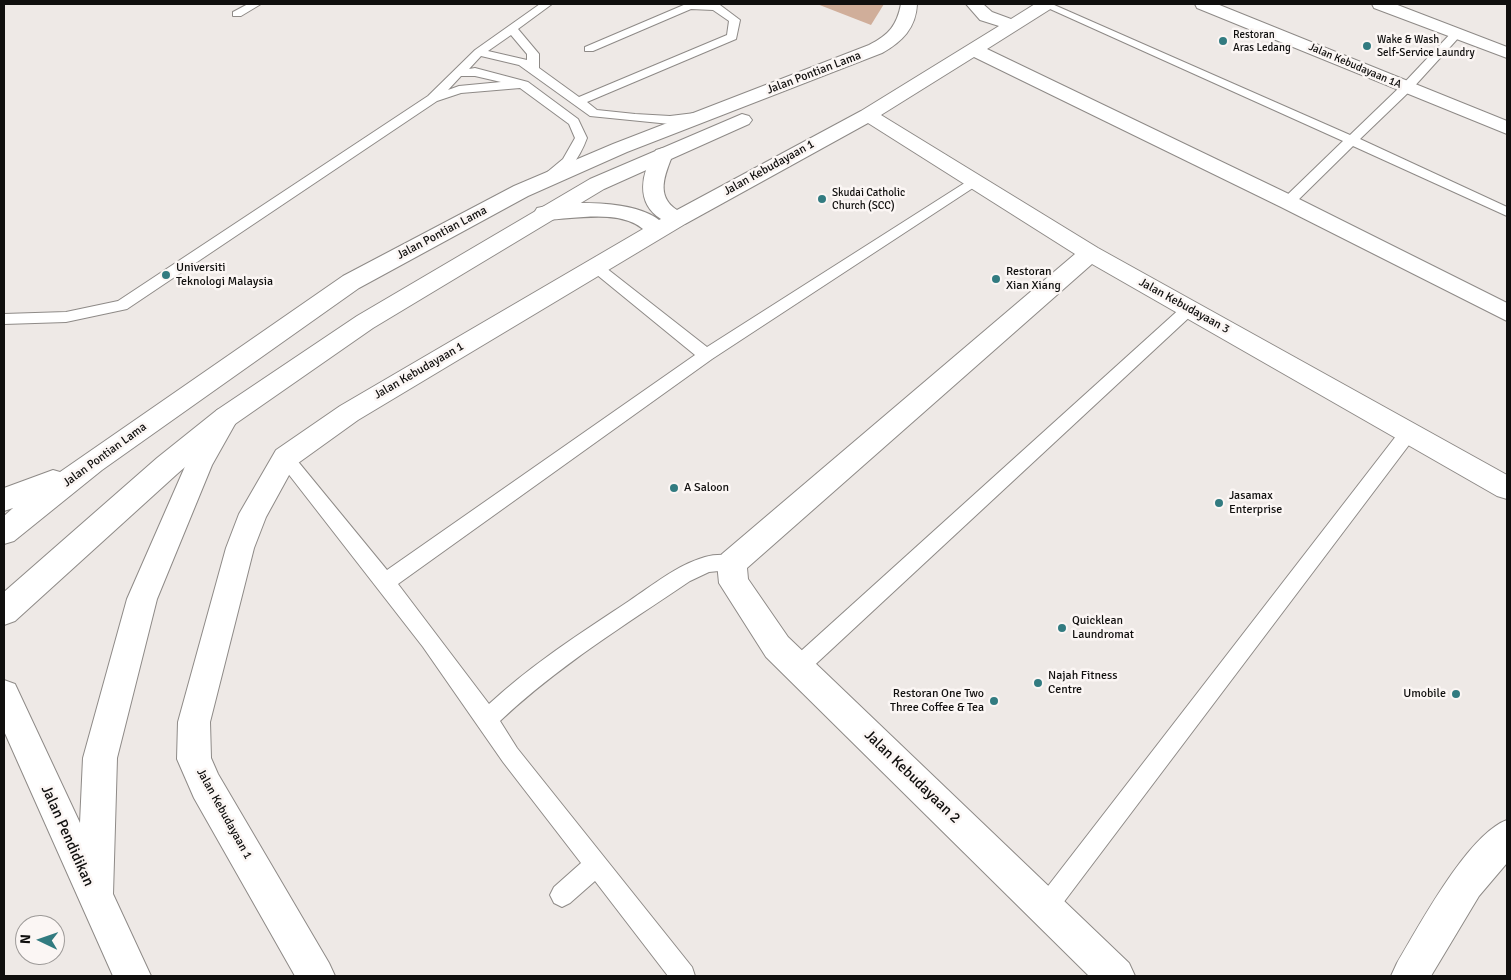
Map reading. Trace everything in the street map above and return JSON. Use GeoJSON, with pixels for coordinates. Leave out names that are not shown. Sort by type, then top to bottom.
{"type":"FeatureCollection","features":[{"type":"Feature","properties":{"kind":"street","name":"Jalan Pontian Lama"},"geometry":{"type":"LineString","coordinates":[[4,532],[92,462],[351,282],[521,191],[620,148],[841,61],[876,50],[904,27],[909,13],[909,4]]}},
{"type":"Feature","properties":{"kind":"street"},"geometry":{"type":"LineString","coordinates":[[974,4],[986,16],[1010,24]]}},
{"type":"Feature","properties":{"kind":"street","name":"Jalan Kebudayaan 1"},"geometry":{"type":"LineString","coordinates":[[316,976],[206,786],[194,759],[194,722],[240,548],[253,514],[285,458],[349,413],[596,267],[659,219],[868,115],[1010,24],[1045,4]]}},
{"type":"Feature","properties":{"kind":"street","name":"Jalan Kebudayaan 1A"},"geometry":{"type":"LineString","coordinates":[[1203,4],[1507,128]]}},
{"type":"Feature","properties":{"kind":"street"},"geometry":{"type":"LineString","coordinates":[[1380,4],[1507,53]]}},
{"type":"Feature","properties":{"kind":"street"},"geometry":{"type":"LineString","coordinates":[[973,49],[1288,202],[1507,313]]}},
{"type":"Feature","properties":{"kind":"street"},"geometry":{"type":"LineString","coordinates":[[4,611],[226,417],[365,322],[545,213],[597,184],[790,100],[850,68],[876,50]]}},
{"type":"Feature","properties":{"kind":"street","name":"Jalan Kebudayaan 3"},"geometry":{"type":"LineString","coordinates":[[868,115],[1090,253],[1507,488]]}},
{"type":"Feature","properties":{"kind":"street"},"geometry":{"type":"LineString","coordinates":[[545,213],[602,212],[659,219],[652,183],[663,154]]}},
{"type":"Feature","properties":{"kind":"street"},"geometry":{"type":"LineString","coordinates":[[732,563],[1090,253]]}},
{"type":"Feature","properties":{"kind":"street"},"geometry":{"type":"LineString","coordinates":[[95,897],[100,758],[142,599],[200,462],[226,417]]}},
{"type":"Feature","properties":{"kind":"street"},"geometry":{"type":"LineString","coordinates":[[4,500],[33,490],[92,462]]}},
{"type":"Feature","properties":{"kind":"street","name":"Jalan Kebudayaan 2"},"geometry":{"type":"LineString","coordinates":[[732,563],[734,583],[777,647],[1116,976]]}},
{"type":"Feature","properties":{"kind":"street","name":"Jalan Pendidikan"},"geometry":{"type":"LineString","coordinates":[[4,695],[132,976]]}},
{"type":"Feature","properties":{"kind":"street"},"geometry":{"type":"LineString","coordinates":[[1410,976],[1466,883],[1507,837]]}},
{"type":"Feature","properties":{"kind":"lane"},"geometry":{"type":"LineString","coordinates":[[237,14],[256,4]]}},
{"type":"Feature","properties":{"kind":"lane"},"geometry":{"type":"LineString","coordinates":[[4,319],[66,317],[122,305],[432,99],[479,52],[513,30],[547,4]]}},
{"type":"Feature","properties":{"kind":"lane"},"geometry":{"type":"LineString","coordinates":[[1045,4],[1353,141],[1507,212]]}},
{"type":"Feature","properties":{"kind":"lane"},"geometry":{"type":"LineString","coordinates":[[579,102],[732,37],[736,20],[716,7],[690,6],[590,49]]}},
{"type":"Feature","properties":{"kind":"lane"},"geometry":{"type":"LineString","coordinates":[[513,30],[533,54],[532,70]]}},
{"type":"Feature","properties":{"kind":"lane"},"geometry":{"type":"LineString","coordinates":[[1288,202],[1407,87],[1457,33]]}},
{"type":"Feature","properties":{"kind":"lane"},"geometry":{"type":"LineString","coordinates":[[479,52],[523,62],[594,113],[670,120],[703,116]]}},
{"type":"Feature","properties":{"kind":"lane"},"geometry":{"type":"LineString","coordinates":[[459,72],[475,72],[524,84],[574,122],[581,138],[574,156],[554,175],[521,191]]}},
{"type":"Feature","properties":{"kind":"lane"},"geometry":{"type":"LineString","coordinates":[[432,99],[459,90],[524,84]]}},
{"type":"Feature","properties":{"kind":"lane"},"geometry":{"type":"LineString","coordinates":[[386,582],[706,355],[974,181]]}},
{"type":"Feature","properties":{"kind":"lane"},"geometry":{"type":"LineString","coordinates":[[596,267],[706,355]]}},
{"type":"Feature","properties":{"kind":"lane"},"geometry":{"type":"LineString","coordinates":[[798,667],[1189,310]]}},
{"type":"Feature","properties":{"kind":"lane"},"geometry":{"type":"LineString","coordinates":[[1046,907],[1409,432]]}},
{"type":"Feature","properties":{"kind":"lane"},"geometry":{"type":"LineString","coordinates":[[285,458],[386,582],[488,719],[510,755],[683,976]]}},
{"type":"Feature","properties":{"kind":"lane"},"geometry":{"type":"LineString","coordinates":[[488,719],[523,686],[563,656],[683,575],[707,564],[732,563]]}},
{"type":"Feature","properties":{"kind":"lane"},"geometry":{"type":"LineString","coordinates":[[562,895],[596,864]]}},
{"type":"Feature","properties":{"kind":"shaded area"},"geometry":{"type":"Polygon","coordinates":[[[817,4],[884,4],[871,25],[817,4]]]}},
{"type":"Feature","properties":{"kind":"place","name":"Restoran Aras Ledang"},"geometry":{"type":"Point","coordinates":[1223,41]}},
{"type":"Feature","properties":{"kind":"place","name":"Wake & Wash Self-Service Laundry"},"geometry":{"type":"Point","coordinates":[1367,46]}},
{"type":"Feature","properties":{"kind":"place","name":"Skudai Catholic Church (SCC)"},"geometry":{"type":"Point","coordinates":[822,199]}},
{"type":"Feature","properties":{"kind":"place","name":"Universiti Teknologi Malaysia"},"geometry":{"type":"Point","coordinates":[166,275]}},
{"type":"Feature","properties":{"kind":"place","name":"Restoran Xian Xiang"},"geometry":{"type":"Point","coordinates":[996,279]}},
{"type":"Feature","properties":{"kind":"place","name":"A Saloon"},"geometry":{"type":"Point","coordinates":[674,488]}},
{"type":"Feature","properties":{"kind":"place","name":"Jasamax Enterprise"},"geometry":{"type":"Point","coordinates":[1219,503]}},
{"type":"Feature","properties":{"kind":"place","name":"Quicklean Laundromat"},"geometry":{"type":"Point","coordinates":[1062,628]}},
{"type":"Feature","properties":{"kind":"place","name":"Najah Fitness Centre"},"geometry":{"type":"Point","coordinates":[1038,683]}},
{"type":"Feature","properties":{"kind":"place","name":"Umobile"},"geometry":{"type":"Point","coordinates":[1456,694]}},
{"type":"Feature","properties":{"kind":"place","name":"Restoran One Two Three Coffee & Tea"},"geometry":{"type":"Point","coordinates":[994,701]}}]}
